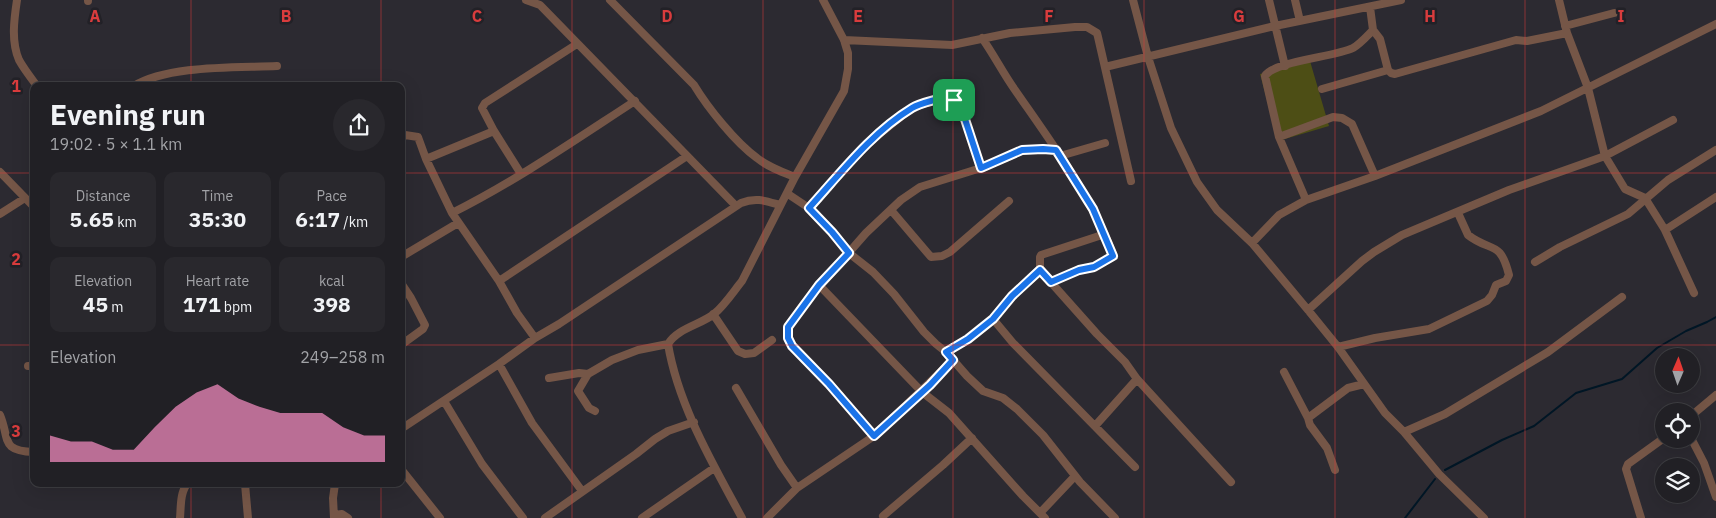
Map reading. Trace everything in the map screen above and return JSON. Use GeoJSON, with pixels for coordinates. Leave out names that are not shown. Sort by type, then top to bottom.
{"type":"FeatureCollection","features":[{"type":"Feature","properties":{"kind":"street"},"geometry":{"type":"LineString","coordinates":[[17,0],[14,33],[15,47],[20,61],[34,82]]}},
{"type":"Feature","properties":{"kind":"street"},"geometry":{"type":"LineString","coordinates":[[526,0],[540,2],[577,44],[736,206]]}},
{"type":"Feature","properties":{"kind":"street"},"geometry":{"type":"LineString","coordinates":[[610,0],[694,85],[742,145],[757,159],[795,178]]}},
{"type":"Feature","properties":{"kind":"street"},"geometry":{"type":"LineString","coordinates":[[742,518],[714,468],[694,422],[677,380],[668,344],[671,339],[713,314],[731,296],[742,281],[780,205],[788,194],[844,91],[847,81],[848,61],[844,40],[823,0]]}},
{"type":"Feature","properties":{"kind":"street"},"geometry":{"type":"LineString","coordinates":[[1133,0],[1148,57],[1171,128],[1197,182],[1217,210],[1252,243],[1308,310],[1338,347],[1385,412],[1439,474],[1484,518]]}},
{"type":"Feature","properties":{"kind":"street"},"geometry":{"type":"LineString","coordinates":[[1269,0],[1285,66]]}},
{"type":"Feature","properties":{"kind":"street"},"geometry":{"type":"LineString","coordinates":[[1295,0],[1300,21]]}},
{"type":"Feature","properties":{"kind":"street"},"geometry":{"type":"LineString","coordinates":[[1105,67],[1275,26],[1400,0]]}},
{"type":"Feature","properties":{"kind":"street"},"geometry":{"type":"LineString","coordinates":[[1558,0],[1566,29],[1588,88],[1605,156],[1625,189],[1645,198],[1666,230],[1694,292]]}},
{"type":"Feature","properties":{"kind":"street"},"geometry":{"type":"LineString","coordinates":[[1370,7],[1373,30],[1380,39],[1388,70],[1391,74],[1516,40],[1527,41],[1614,13]]}},
{"type":"Feature","properties":{"kind":"street"},"geometry":{"type":"LineString","coordinates":[[1252,243],[1279,215],[1306,200],[1375,176],[1541,111],[1716,24]]}},
{"type":"Feature","properties":{"kind":"street"},"geometry":{"type":"LineString","coordinates":[[844,40],[952,45],[1033,30],[1087,27],[1097,33],[1131,181]]}},
{"type":"Feature","properties":{"kind":"street"},"geometry":{"type":"LineString","coordinates":[[1306,200],[1279,137],[1265,76],[1269,71],[1354,48],[1373,30]]}},
{"type":"Feature","properties":{"kind":"street"},"geometry":{"type":"LineString","coordinates":[[982,38],[1093,209],[1113,254],[1111,258],[1094,267],[1079,270],[1051,282]]}},
{"type":"Feature","properties":{"kind":"street"},"geometry":{"type":"LineString","coordinates":[[521,174],[483,112],[484,103],[577,44]]}},
{"type":"Feature","properties":{"kind":"street"},"geometry":{"type":"LineString","coordinates":[[143,82],[152,77],[182,71],[277,66]]}},
{"type":"Feature","properties":{"kind":"street"},"geometry":{"type":"LineString","coordinates":[[1322,90],[1388,70]]}},
{"type":"Feature","properties":{"kind":"street"},"geometry":{"type":"LineString","coordinates":[[809,208],[866,146],[896,120],[913,107],[941,98],[958,100],[981,168]]}},
{"type":"Feature","properties":{"kind":"street"},"geometry":{"type":"LineString","coordinates":[[452,213],[486,196],[635,101]]}},
{"type":"Feature","properties":{"kind":"street"},"geometry":{"type":"LineString","coordinates":[[1279,137],[1333,117],[1342,118],[1352,124],[1375,176]]}},
{"type":"Feature","properties":{"kind":"street"},"geometry":{"type":"LineString","coordinates":[[1308,310],[1374,252],[1402,236],[1509,190],[1605,156],[1673,120]]}},
{"type":"Feature","properties":{"kind":"street"},"geometry":{"type":"LineString","coordinates":[[426,159],[494,131]]}},
{"type":"Feature","properties":{"kind":"street"},"geometry":{"type":"LineString","coordinates":[[405,135],[418,137],[426,159],[452,213],[499,281],[535,338]]}},
{"type":"Feature","properties":{"kind":"street"},"geometry":{"type":"LineString","coordinates":[[874,436],[829,384],[792,346],[788,338],[788,327],[819,285],[866,232],[920,186],[981,168],[1022,150],[1043,149],[1058,153],[1105,143]]}},
{"type":"Feature","properties":{"kind":"street"},"geometry":{"type":"LineString","coordinates":[[1535,262],[1560,246],[1628,214],[1668,180],[1716,150]]}},
{"type":"Feature","properties":{"kind":"street"},"geometry":{"type":"LineString","coordinates":[[499,281],[686,156]]}},
{"type":"Feature","properties":{"kind":"street"},"geometry":{"type":"LineString","coordinates":[[0,172],[30,202]]}},
{"type":"Feature","properties":{"kind":"street"},"geometry":{"type":"LineString","coordinates":[[788,194],[809,208],[849,253],[873,272],[894,294],[924,332],[946,352],[967,376],[983,391],[1003,398],[1017,409],[1042,435],[1075,476],[1115,518]]}},
{"type":"Feature","properties":{"kind":"street"},"geometry":{"type":"LineString","coordinates":[[1666,230],[1716,197]]}},
{"type":"Feature","properties":{"kind":"street"},"geometry":{"type":"LineString","coordinates":[[0,214],[26,198]]}},
{"type":"Feature","properties":{"kind":"street"},"geometry":{"type":"LineString","coordinates":[[405,426],[500,364],[535,338],[736,206],[749,199],[763,199],[780,205]]}},
{"type":"Feature","properties":{"kind":"street"},"geometry":{"type":"LineString","coordinates":[[891,210],[931,257],[942,256],[950,252],[1009,201]]}},
{"type":"Feature","properties":{"kind":"street"},"geometry":{"type":"LineString","coordinates":[[1338,347],[1435,326],[1487,301],[1496,285],[1506,281],[1509,275],[1501,253],[1496,248],[1468,235],[1458,213]]}},
{"type":"Feature","properties":{"kind":"street"},"geometry":{"type":"LineString","coordinates":[[405,255],[458,223]]}},
{"type":"Feature","properties":{"kind":"street"},"geometry":{"type":"LineString","coordinates":[[1105,234],[1041,255],[1040,270],[1125,362],[1137,379],[1231,482]]}},
{"type":"Feature","properties":{"kind":"street"},"geometry":{"type":"LineString","coordinates":[[946,352],[968,339],[993,319],[1012,296],[1040,270]]}},
{"type":"Feature","properties":{"kind":"street"},"geometry":{"type":"LineString","coordinates":[[819,285],[922,392],[949,413],[1023,496],[1043,515],[1075,476]]}},
{"type":"Feature","properties":{"kind":"street"},"geometry":{"type":"LineString","coordinates":[[405,288],[412,298],[425,325],[423,329],[405,341]]}},
{"type":"Feature","properties":{"kind":"street"},"geometry":{"type":"LineString","coordinates":[[1404,432],[1445,414],[1548,352],[1622,297]]}},
{"type":"Feature","properties":{"kind":"street"},"geometry":{"type":"LineString","coordinates":[[713,314],[738,351],[745,354],[754,353],[772,340]]}},
{"type":"Feature","properties":{"kind":"street"},"geometry":{"type":"LineString","coordinates":[[993,319],[1013,344],[1135,467]]}},
{"type":"Feature","properties":{"kind":"street"},"geometry":{"type":"LineString","coordinates":[[595,411],[589,408],[578,391],[588,374],[612,360],[638,350],[668,344]]}},
{"type":"Feature","properties":{"kind":"street"},"geometry":{"type":"LineString","coordinates":[[767,518],[797,488],[874,436],[922,392],[953,360]]}},
{"type":"Feature","properties":{"kind":"street"},"geometry":{"type":"LineString","coordinates":[[500,364],[532,423],[582,491]]}},
{"type":"Feature","properties":{"kind":"street"},"geometry":{"type":"LineString","coordinates":[[1284,372],[1310,425],[1327,448],[1335,470]]}},
{"type":"Feature","properties":{"kind":"street"},"geometry":{"type":"LineString","coordinates":[[549,378],[579,373],[588,374]]}},
{"type":"Feature","properties":{"kind":"street"},"geometry":{"type":"LineString","coordinates":[[1095,426],[1137,379]]}},
{"type":"Feature","properties":{"kind":"street"},"geometry":{"type":"LineString","coordinates":[[1308,418],[1348,388],[1364,384]]}},
{"type":"Feature","properties":{"kind":"street"},"geometry":{"type":"LineString","coordinates":[[736,388],[781,465],[797,488]]}},
{"type":"Feature","properties":{"kind":"street"},"geometry":{"type":"LineString","coordinates":[[1700,408],[1716,395]]}},
{"type":"Feature","properties":{"kind":"street"},"geometry":{"type":"LineString","coordinates":[[444,401],[482,464],[522,518]]}},
{"type":"Feature","properties":{"kind":"street"},"geometry":{"type":"LineString","coordinates":[[0,415],[7,444],[16,450],[30,452]]}},
{"type":"Feature","properties":{"kind":"street"},"geometry":{"type":"LineString","coordinates":[[544,518],[668,431],[694,422]]}},
{"type":"Feature","properties":{"kind":"street"},"geometry":{"type":"LineString","coordinates":[[883,516],[972,438]]}},
{"type":"Feature","properties":{"kind":"street"},"geometry":{"type":"LineString","coordinates":[[1641,518],[1626,469],[1628,464],[1655,444]]}},
{"type":"Feature","properties":{"kind":"street"},"geometry":{"type":"LineString","coordinates":[[1696,448],[1715,493]]}},
{"type":"Feature","properties":{"kind":"street"},"geometry":{"type":"LineString","coordinates":[[642,518],[714,468]]}},
{"type":"Feature","properties":{"kind":"street"},"geometry":{"type":"LineString","coordinates":[[405,474],[440,518]]}},
{"type":"Feature","properties":{"kind":"street"},"geometry":{"type":"LineString","coordinates":[[180,518],[181,498],[185,487]]}},
{"type":"Feature","properties":{"kind":"street"},"geometry":{"type":"LineString","coordinates":[[246,487],[248,518]]}},
{"type":"Feature","properties":{"kind":"street"},"geometry":{"type":"LineString","coordinates":[[335,487],[334,516],[342,514],[348,518]]}},
{"type":"Feature","properties":{"kind":"shaded area"},"geometry":{"type":"Polygon","coordinates":[[[1310,61],[1329,126],[1278,141],[1260,74],[1310,61]]]}},
{"type":"Feature","properties":{"kind":"waterway"},"geometry":{"type":"LineString","coordinates":[[1445,470],[1502,440],[1534,426],[1576,393],[1622,379],[1657,348],[1686,331],[1716,317]]}},
{"type":"Feature","properties":{"kind":"waterway"},"geometry":{"type":"LineString","coordinates":[[1405,518],[1435,479]]}},
{"type":"Feature","properties":{"kind":"route"},"geometry":{"type":"LineString","coordinates":[[941,98],[954,100],[958,100],[960,104],[981,168],[1022,150],[1056,150],[1093,209],[1113,256],[1094,267],[1079,270],[1051,282],[1040,270],[1012,296],[984,327],[946,352],[953,360],[930,385],[874,436],[829,384],[792,346],[788,338],[788,327],[819,285],[849,253],[809,208],[866,146],[913,107],[941,98]]}}]}
